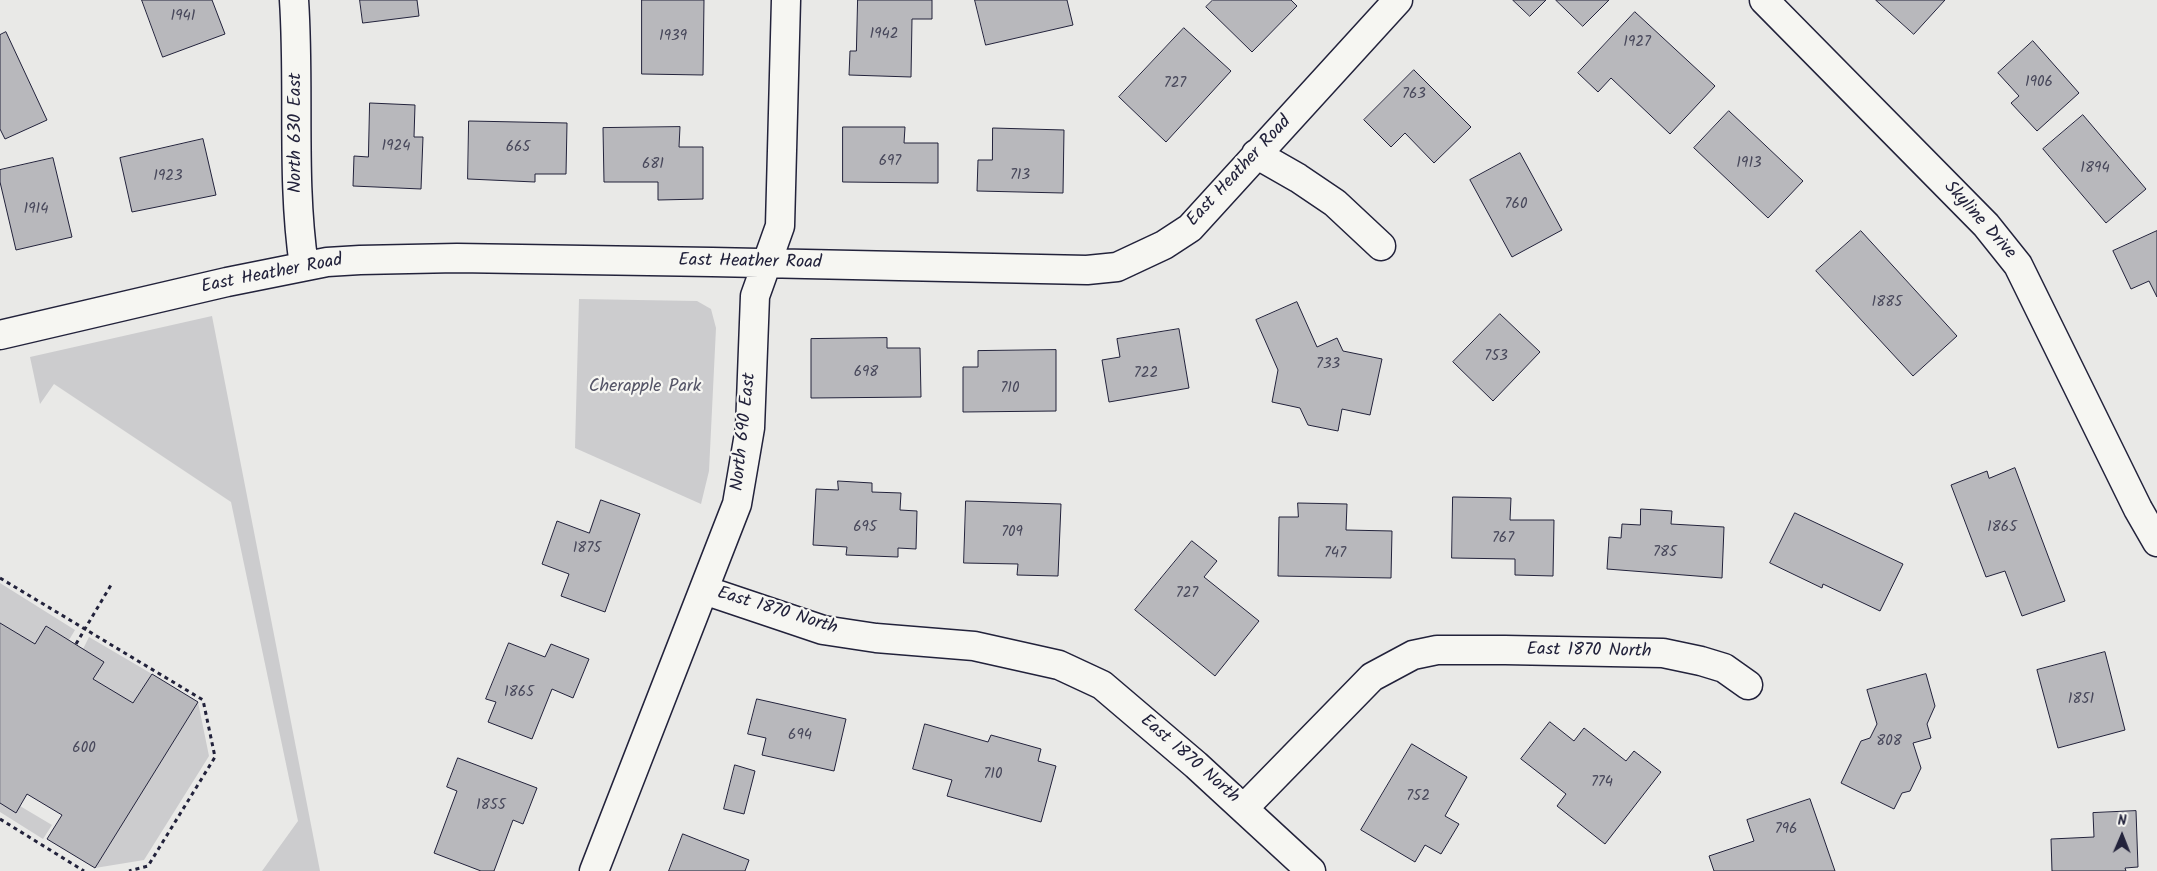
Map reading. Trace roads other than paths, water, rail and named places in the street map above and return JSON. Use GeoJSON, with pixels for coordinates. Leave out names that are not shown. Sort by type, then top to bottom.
{"type":"FeatureCollection","features":[{"type":"Feature","properties":{"kind":"street","name":"North 630 East"},"geometry":{"type":"LineString","coordinates":[[294,0],[297,46],[295,178],[298,224],[304,266]]}},
{"type":"Feature","properties":{"kind":"street","name":"North 690 East"},"geometry":{"type":"LineString","coordinates":[[594,871],[737,504],[750,428],[756,296],[780,226],[786,0]]}},
{"type":"Feature","properties":{"kind":"street","name":"East Heather Road"},"geometry":{"type":"LineString","coordinates":[[0,336],[304,266],[360,260],[457,258],[1087,270],[1117,267],[1164,244],[1190,228],[1398,0]]}},
{"type":"Feature","properties":{"kind":"street","name":"Skyline Drive"},"geometry":{"type":"LineString","coordinates":[[1764,0],[1986,225],[2018,265],[2138,509],[2157,542]]}},
{"type":"Feature","properties":{"kind":"street"},"geometry":{"type":"LineString","coordinates":[[1256,154],[1298,178],[1334,203],[1381,246]]}},
{"type":"Feature","properties":{"kind":"street","name":"East 1870 North"},"geometry":{"type":"LineString","coordinates":[[704,590],[822,630],[876,638],[974,646],[1055,664],[1102,685],[1196,764],[1244,808],[1372,677],[1413,655],[1437,650],[1663,653],[1724,668],[1748,685]]}},
{"type":"Feature","properties":{"kind":"street"},"geometry":{"type":"LineString","coordinates":[[1244,808],[1311,871]]}},
{"type":"Feature","properties":{"kind":"park label","name":"Cherapple Park"},"geometry":{"type":"Point","coordinates":[645,388]}}]}
